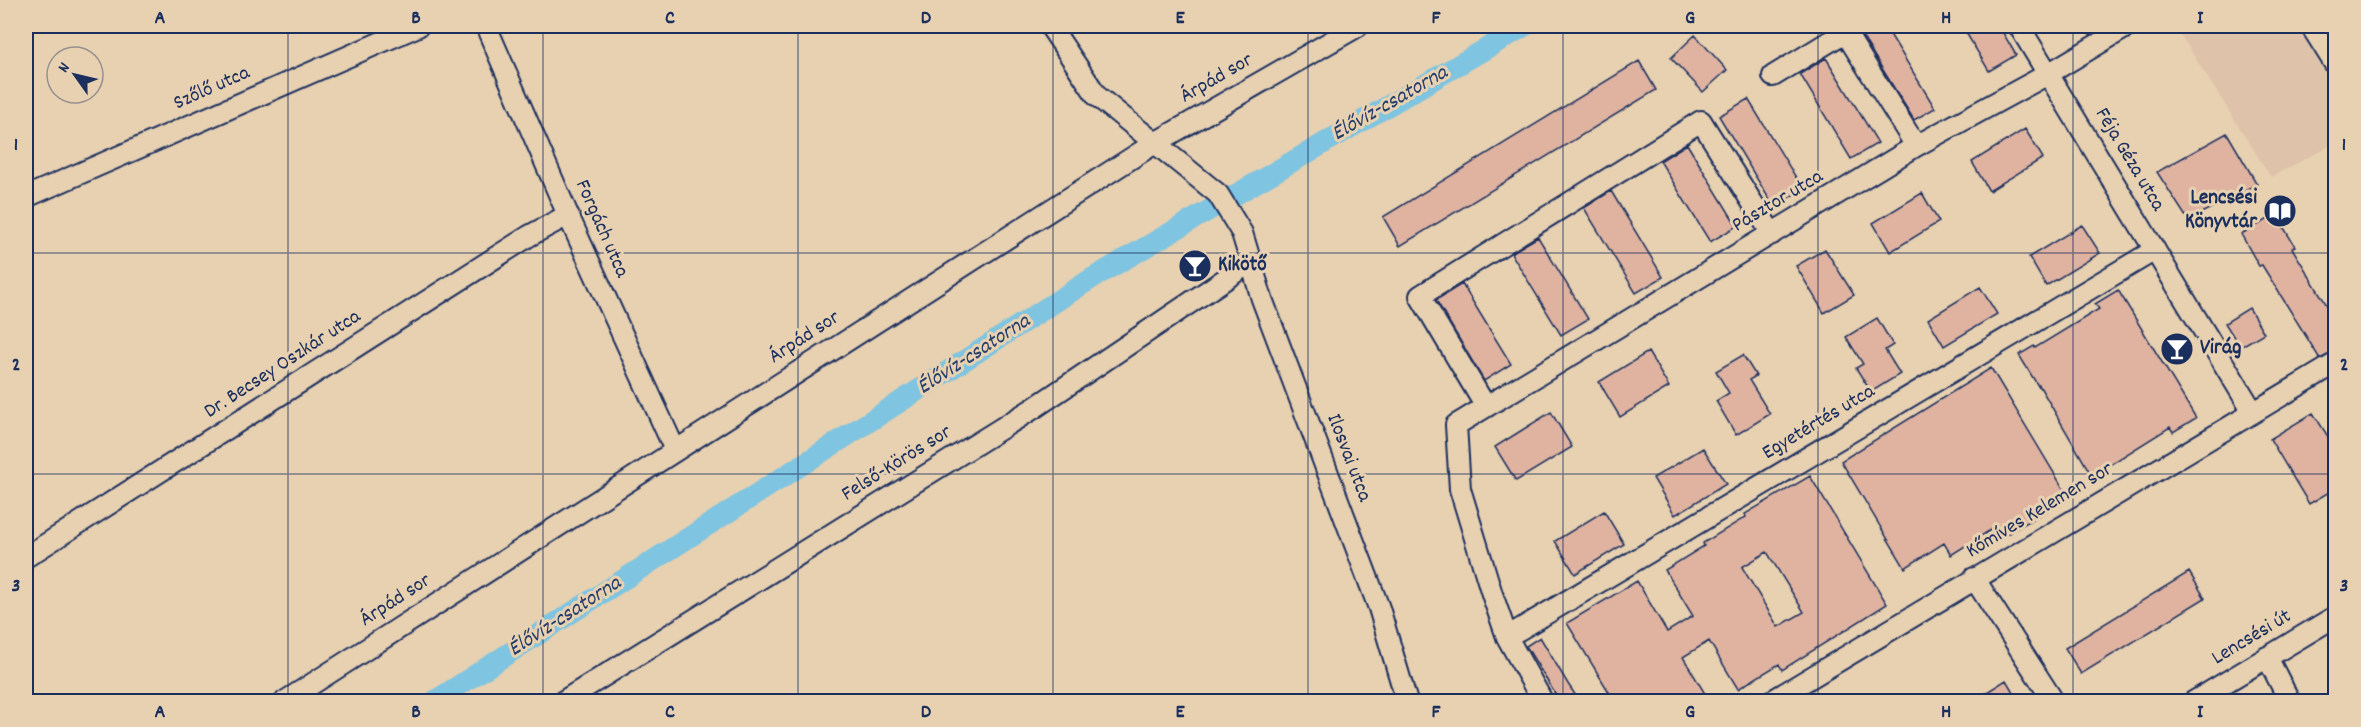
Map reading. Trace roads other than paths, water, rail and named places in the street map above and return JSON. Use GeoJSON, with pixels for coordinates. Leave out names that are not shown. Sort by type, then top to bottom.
{"type":"FeatureCollection","features":[{"type":"Feature","properties":{"kind":"street","name":"Szőlő utca"},"geometry":{"type":"LineString","coordinates":[[26,197],[418,26]]}},
{"type":"Feature","properties":{"kind":"street","name":"Forgách utca"},"geometry":{"type":"LineString","coordinates":[[486,26],[675,450]]}},
{"type":"Feature","properties":{"kind":"street","name":"Ilosvai utca"},"geometry":{"type":"LineString","coordinates":[[1050,26],[1097,96],[1218,194],[1242,233],[1262,299],[1379,608],[1407,702]]}},
{"type":"Feature","properties":{"kind":"street","name":"Árpád sor"},"geometry":{"type":"LineString","coordinates":[[284,702],[1155,143],[1358,26]]}},
{"type":"Feature","properties":{"kind":"street","name":"Féja Géza utca"},"geometry":{"type":"LineString","coordinates":[[2019,26],[2253,412]]}},
{"type":"Feature","properties":{"kind":"street","name":"Pásztor utca"},"geometry":{"type":"LineString","coordinates":[[1507,637],[1460,489],[1456,425],[1916,146],[2048,74],[2128,26]]}},
{"type":"Feature","properties":{"kind":"street"},"geometry":{"type":"LineString","coordinates":[[2311,26],[2336,66]]}},
{"type":"Feature","properties":{"kind":"street"},"geometry":{"type":"LineString","coordinates":[[1773,76],[1850,29],[1916,146]]}},
{"type":"Feature","properties":{"kind":"street"},"geometry":{"type":"LineString","coordinates":[[1486,407],[1420,296],[1701,121],[1772,234]]}},
{"type":"Feature","properties":{"kind":"street","name":"Dr. Becsey Oszkár utca"},"geometry":{"type":"LineString","coordinates":[[26,557],[529,236],[568,214]]}},
{"type":"Feature","properties":{"kind":"street","name":"Egyetértés utca"},"geometry":{"type":"LineString","coordinates":[[1507,637],[2155,250]]}},
{"type":"Feature","properties":{"kind":"street","name":"Felső-Körös sor"},"geometry":{"type":"LineString","coordinates":[[562,702],[1034,408],[1252,261]]}},
{"type":"Feature","properties":{"kind":"street","name":"Kőmíves Kelemen sor"},"geometry":{"type":"LineString","coordinates":[[1770,702],[2336,363]]}},
{"type":"Feature","properties":{"kind":"street"},"geometry":{"type":"LineString","coordinates":[[1974,578],[2054,702]]}},
{"type":"Feature","properties":{"kind":"street","name":"Lencsési út"},"geometry":{"type":"LineString","coordinates":[[2193,702],[2336,616]]}},
{"type":"Feature","properties":{"kind":"street"},"geometry":{"type":"LineString","coordinates":[[1507,637],[1543,702]]}},
{"type":"Feature","properties":{"kind":"street"},"geometry":{"type":"LineString","coordinates":[[2267,657],[2290,702]]}},
{"type":"Feature","properties":{"kind":"waterway","name":"Élővíz-csatorna"},"geometry":{"type":"LineString","coordinates":[[433,702],[1091,279],[1525,26]]}},
{"type":"Feature","properties":{"kind":"place","name":"Lencsési Könyvtár"},"geometry":{"type":"Point","coordinates":[2280,211]}},
{"type":"Feature","properties":{"kind":"place","name":"Kikötő"},"geometry":{"type":"Point","coordinates":[1195,266]}},
{"type":"Feature","properties":{"kind":"place","name":"Virág"},"geometry":{"type":"Point","coordinates":[2177,349]}}]}
